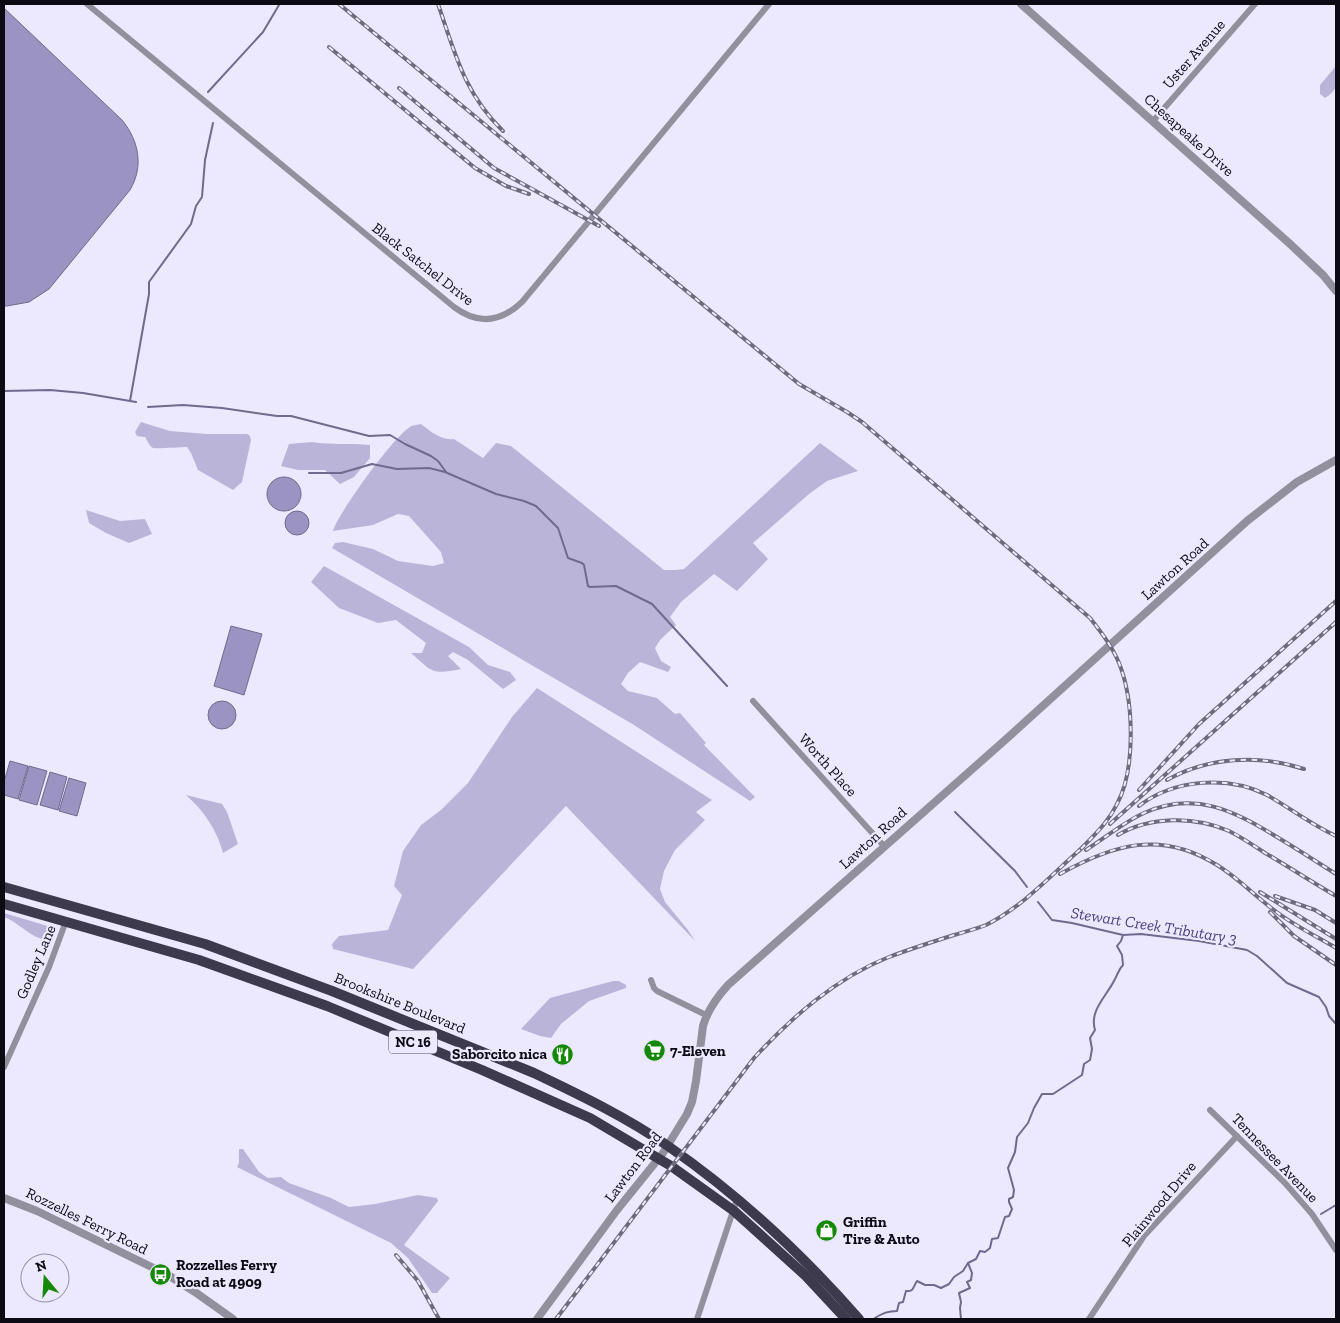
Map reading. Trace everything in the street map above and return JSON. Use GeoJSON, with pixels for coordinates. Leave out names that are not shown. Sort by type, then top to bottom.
{"type":"FeatureCollection","features":[{"type":"Feature","properties":{"kind":"highway","name":"Brookshire Boulevard"},"geometry":{"type":"LineString","coordinates":[[4,887],[205,944],[332,991],[534,1073],[596,1104],[668,1146],[737,1199],[787,1242],[859,1319]]}},
{"type":"Feature","properties":{"kind":"highway","name":"Brookshire Boulevard"},"geometry":{"type":"LineString","coordinates":[[4,904],[199,960],[327,1006],[545,1097],[600,1123],[659,1158],[734,1211],[806,1276],[846,1319]]}},
{"type":"Feature","properties":{"kind":"highway"},"geometry":{"type":"LineString","coordinates":[[199,960],[205,944]]}},
{"type":"Feature","properties":{"kind":"street","name":"Black Satchel Drive"},"geometry":{"type":"LineString","coordinates":[[87,4],[454,307],[466,316],[484,320],[501,317],[522,302],[769,4]]}},
{"type":"Feature","properties":{"kind":"street","name":"Chesapeake Drive"},"geometry":{"type":"LineString","coordinates":[[1020,4],[1289,243],[1323,275],[1336,291]]}},
{"type":"Feature","properties":{"kind":"street","name":"Uster Avenue"},"geometry":{"type":"LineString","coordinates":[[1153,122],[1255,4]]}},
{"type":"Feature","properties":{"kind":"street","name":"Lawton Road"},"geometry":{"type":"LineString","coordinates":[[537,1319],[668,1146],[687,1114],[692,1102],[706,1015],[728,985],[1001,744],[1246,521],[1297,482],[1336,460]]}},
{"type":"Feature","properties":{"kind":"street","name":"Worth Place"},"geometry":{"type":"LineString","coordinates":[[753,701],[884,846]]}},
{"type":"Feature","properties":{"kind":"street","name":"Godley Lane"},"geometry":{"type":"LineString","coordinates":[[4,1067],[66,921]]}},
{"type":"Feature","properties":{"kind":"street"},"geometry":{"type":"LineString","coordinates":[[651,980],[657,991],[706,1015]]}},
{"type":"Feature","properties":{"kind":"street","name":"Tennessee Avenue"},"geometry":{"type":"LineString","coordinates":[[1210,1110],[1264,1161],[1298,1198],[1315,1218],[1336,1250]]}},
{"type":"Feature","properties":{"kind":"street","name":"Plainwood Drive"},"geometry":{"type":"LineString","coordinates":[[1089,1319],[1144,1236],[1237,1136]]}},
{"type":"Feature","properties":{"kind":"street","name":"Rozzelles Ferry Road"},"geometry":{"type":"LineString","coordinates":[[4,1198],[37,1211],[168,1275],[233,1319]]}},
{"type":"Feature","properties":{"kind":"street"},"geometry":{"type":"LineString","coordinates":[[697,1319],[737,1199]]}},
{"type":"Feature","properties":{"kind":"shaded area"},"geometry":{"type":"Polygon","coordinates":[[[4,8],[122,120],[132,136],[138,154],[137,172],[130,190],[49,289],[29,302],[7,306],[4,306],[4,8]]]}},
{"type":"Feature","properties":{"kind":"shaded area"},"geometry":{"type":"Polygon","coordinates":[[[1336,66],[1335,88],[1325,98],[1320,94],[1320,85],[1336,66]]]}},
{"type":"Feature","properties":{"kind":"shaded area"},"geometry":{"type":"Polygon","coordinates":[[[141,422],[170,431],[207,434],[247,434],[251,440],[242,482],[233,490],[198,470],[187,447],[153,448],[145,437],[137,436],[135,432],[141,422]]]}},
{"type":"Feature","properties":{"kind":"shaded area"},"geometry":{"type":"Polygon","coordinates":[[[421,424],[441,437],[454,439],[483,458],[496,443],[511,446],[664,570],[684,569],[820,443],[858,471],[827,481],[809,494],[753,543],[768,559],[737,591],[714,574],[681,602],[670,617],[676,625],[660,640],[655,648],[661,661],[671,667],[668,672],[640,662],[628,673],[621,684],[628,691],[657,698],[675,714],[680,713],[706,743],[704,745],[755,797],[750,801],[634,725],[332,548],[335,543],[343,542],[373,549],[398,561],[433,566],[444,563],[441,552],[409,516],[398,514],[373,525],[333,531],[345,508],[380,459],[402,433],[411,426],[421,424]]]}},
{"type":"Feature","properties":{"kind":"shaded area"},"geometry":{"type":"Polygon","coordinates":[[[312,442],[370,445],[370,458],[354,477],[340,484],[325,470],[298,470],[281,466],[289,444],[312,442]]]}},
{"type":"Feature","properties":{"kind":"shaded area"},"geometry":{"type":"Polygon","coordinates":[[[284,477],[296,482],[301,494],[296,506],[284,511],[272,506],[267,494],[272,482],[284,477]]]}},
{"type":"Feature","properties":{"kind":"shaded area"},"geometry":{"type":"Polygon","coordinates":[[[86,510],[120,521],[145,519],[152,534],[129,543],[89,523],[86,510]]]}},
{"type":"Feature","properties":{"kind":"shaded area"},"geometry":{"type":"Polygon","coordinates":[[[297,511],[306,514],[309,523],[306,532],[297,535],[288,532],[285,523],[288,514],[297,511]]]}},
{"type":"Feature","properties":{"kind":"shaded area"},"geometry":{"type":"Polygon","coordinates":[[[324,566],[469,647],[488,665],[510,672],[516,680],[503,689],[468,660],[453,652],[448,656],[461,669],[438,672],[429,668],[411,653],[422,653],[426,643],[396,620],[378,623],[339,608],[311,582],[324,566]]]}},
{"type":"Feature","properties":{"kind":"shaded area"},"geometry":{"type":"Polygon","coordinates":[[[231,626],[262,634],[244,695],[214,686],[231,626]]]}},
{"type":"Feature","properties":{"kind":"shaded area"},"geometry":{"type":"Polygon","coordinates":[[[537,688],[712,800],[696,812],[705,820],[675,850],[664,871],[660,889],[665,902],[695,941],[566,806],[413,969],[333,949],[332,944],[339,936],[388,930],[402,895],[394,886],[403,851],[421,825],[441,810],[468,783],[512,717],[537,688]]]}},
{"type":"Feature","properties":{"kind":"shaded area"},"geometry":{"type":"Polygon","coordinates":[[[222,701],[232,705],[236,715],[232,725],[222,729],[212,725],[208,715],[212,705],[222,701]]]}},
{"type":"Feature","properties":{"kind":"shaded area"},"geometry":{"type":"Polygon","coordinates":[[[10,761],[28,766],[18,799],[4,795],[4,782],[10,761]]]}},
{"type":"Feature","properties":{"kind":"shaded area"},"geometry":{"type":"Polygon","coordinates":[[[29,766],[47,771],[37,805],[19,800],[29,766]]]}},
{"type":"Feature","properties":{"kind":"shaded area"},"geometry":{"type":"Polygon","coordinates":[[[50,772],[67,777],[58,810],[40,805],[50,772]]]}},
{"type":"Feature","properties":{"kind":"shaded area"},"geometry":{"type":"Polygon","coordinates":[[[69,778],[86,783],[77,816],[59,811],[69,778]]]}},
{"type":"Feature","properties":{"kind":"shaded area"},"geometry":{"type":"Polygon","coordinates":[[[186,795],[222,804],[227,812],[238,844],[223,853],[209,821],[186,795]]]}},
{"type":"Feature","properties":{"kind":"shaded area"},"geometry":{"type":"Polygon","coordinates":[[[4,913],[51,927],[55,935],[48,939],[37,937],[4,917],[4,913]]]}},
{"type":"Feature","properties":{"kind":"shaded area"},"geometry":{"type":"Polygon","coordinates":[[[619,981],[626,985],[626,988],[589,1001],[561,1024],[551,1038],[521,1029],[550,998],[619,981]]]}},
{"type":"Feature","properties":{"kind":"shaded area"},"geometry":{"type":"Polygon","coordinates":[[[239,1149],[243,1149],[259,1172],[268,1178],[281,1177],[289,1183],[331,1198],[349,1207],[418,1195],[437,1198],[438,1201],[404,1245],[450,1278],[437,1293],[432,1293],[408,1258],[391,1243],[237,1167],[239,1163],[239,1149]]]}},
{"type":"Feature","properties":{"kind":"waterway"},"geometry":{"type":"LineString","coordinates":[[208,92],[263,32],[279,5]]}},
{"type":"Feature","properties":{"kind":"waterway"},"geometry":{"type":"LineString","coordinates":[[130,401],[149,294],[149,282],[191,224],[196,206],[202,197],[205,160],[213,123]]}},
{"type":"Feature","properties":{"kind":"waterway"},"geometry":{"type":"LineString","coordinates":[[4,391],[50,390],[83,393],[136,402]]}},
{"type":"Feature","properties":{"kind":"waterway"},"geometry":{"type":"LineString","coordinates":[[148,407],[183,405],[222,408],[277,416],[291,416],[369,436],[390,435],[431,456],[438,461],[446,472]]}},
{"type":"Feature","properties":{"kind":"waterway","name":"Stewart Creek Tributary 3"},"geometry":{"type":"LineString","coordinates":[[309,473],[341,473],[372,464],[397,469],[429,468],[445,472],[496,494],[536,506],[558,528],[568,558],[584,565],[588,586],[616,586],[652,604],[727,686]]}},
{"type":"Feature","properties":{"kind":"waterway","name":"Stewart Creek Tributary 3"},"geometry":{"type":"LineString","coordinates":[[955,812],[1015,871],[1027,887]]}},
{"type":"Feature","properties":{"kind":"waterway","name":"Stewart Creek Tributary 3"},"geometry":{"type":"LineString","coordinates":[[1038,902],[1052,920],[1123,935],[1141,934],[1199,941],[1247,950],[1257,956],[1287,983],[1319,997],[1326,1007],[1329,1016],[1336,1024]]}},
{"type":"Feature","properties":{"kind":"waterway"},"geometry":{"type":"LineString","coordinates":[[875,1318],[891,1311],[897,1311],[899,1303],[903,1302],[906,1291],[912,1290],[917,1281],[925,1285],[934,1285],[941,1288],[949,1284],[954,1277],[963,1271],[968,1263],[976,1259],[980,1251],[985,1252],[990,1248],[992,1239],[998,1238],[1005,1217],[1009,1216],[1012,1209],[1009,1199],[1013,1197],[1014,1190],[1008,1168],[1015,1152],[1017,1137],[1028,1123],[1042,1094],[1053,1094],[1082,1075],[1084,1064],[1090,1060],[1092,1049],[1090,1038],[1095,1030],[1094,1016],[1123,965],[1122,955],[1117,946],[1123,935]]}},
{"type":"Feature","properties":{"kind":"waterway"},"geometry":{"type":"LineString","coordinates":[[1321,1214],[1336,1205]]}},
{"type":"Feature","properties":{"kind":"waterway"},"geometry":{"type":"LineString","coordinates":[[961,1319],[959,1293],[970,1288],[967,1282],[971,1280],[972,1273],[968,1263]]}},
{"type":"Feature","properties":{"kind":"railway"},"geometry":{"type":"LineString","coordinates":[[339,4],[799,384],[862,422],[1090,618],[1119,663],[1128,696],[1131,734],[1127,772],[1117,804],[1105,823],[1079,851]]}},
{"type":"Feature","properties":{"kind":"railway"},"geometry":{"type":"LineString","coordinates":[[438,4],[462,72],[479,102],[503,131]]}},
{"type":"Feature","properties":{"kind":"railway"},"geometry":{"type":"LineString","coordinates":[[329,47],[475,168],[506,186],[529,194]]}},
{"type":"Feature","properties":{"kind":"railway"},"geometry":{"type":"LineString","coordinates":[[399,88],[494,168],[599,226]]}},
{"type":"Feature","properties":{"kind":"railway"},"geometry":{"type":"LineString","coordinates":[[1139,790],[1199,724],[1336,601]]}},
{"type":"Feature","properties":{"kind":"railway"},"geometry":{"type":"LineString","coordinates":[[1110,824],[1336,622]]}},
{"type":"Feature","properties":{"kind":"railway"},"geometry":{"type":"LineString","coordinates":[[1167,780],[1199,766],[1234,760],[1269,761],[1304,769]]}},
{"type":"Feature","properties":{"kind":"railway"},"geometry":{"type":"LineString","coordinates":[[1139,806],[1168,790],[1185,785],[1202,783],[1235,784],[1267,795],[1336,836]]}},
{"type":"Feature","properties":{"kind":"railway"},"geometry":{"type":"LineString","coordinates":[[1086,850],[1122,825],[1144,813],[1163,806],[1180,803],[1197,804],[1214,807],[1245,819],[1336,874]]}},
{"type":"Feature","properties":{"kind":"railway"},"geometry":{"type":"LineString","coordinates":[[1118,835],[1144,824],[1158,821],[1187,821],[1216,826],[1238,836],[1336,896]]}},
{"type":"Feature","properties":{"kind":"railway"},"geometry":{"type":"LineString","coordinates":[[1060,874],[1099,855],[1119,849],[1138,845],[1176,847],[1196,854],[1217,865],[1281,915],[1336,948]]}},
{"type":"Feature","properties":{"kind":"railway"},"geometry":{"type":"LineString","coordinates":[[556,1319],[754,1058],[799,1014],[833,987],[870,966],[905,951],[986,925],[1000,917],[1037,889],[1083,847]]}},
{"type":"Feature","properties":{"kind":"railway"},"geometry":{"type":"LineString","coordinates":[[1260,892],[1336,939]]}},
{"type":"Feature","properties":{"kind":"railway"},"geometry":{"type":"LineString","coordinates":[[1275,896],[1315,910],[1336,923]]}},
{"type":"Feature","properties":{"kind":"railway"},"geometry":{"type":"LineString","coordinates":[[1270,912],[1294,936],[1336,965]]}},
{"type":"Feature","properties":{"kind":"railway"},"geometry":{"type":"LineString","coordinates":[[396,1255],[418,1281],[439,1319]]}},
{"type":"Feature","properties":{"kind":"place","name":"7-Eleven"},"geometry":{"type":"Point","coordinates":[654,1051]}},
{"type":"Feature","properties":{"kind":"place","name":"Saborcito nica"},"geometry":{"type":"Point","coordinates":[563,1054]}},
{"type":"Feature","properties":{"kind":"place","name":"Griffin Tire & Auto"},"geometry":{"type":"Point","coordinates":[827,1231]}},
{"type":"Feature","properties":{"kind":"place","name":"Rozzelles Ferry Road at 4909"},"geometry":{"type":"Point","coordinates":[160,1274]}}]}
